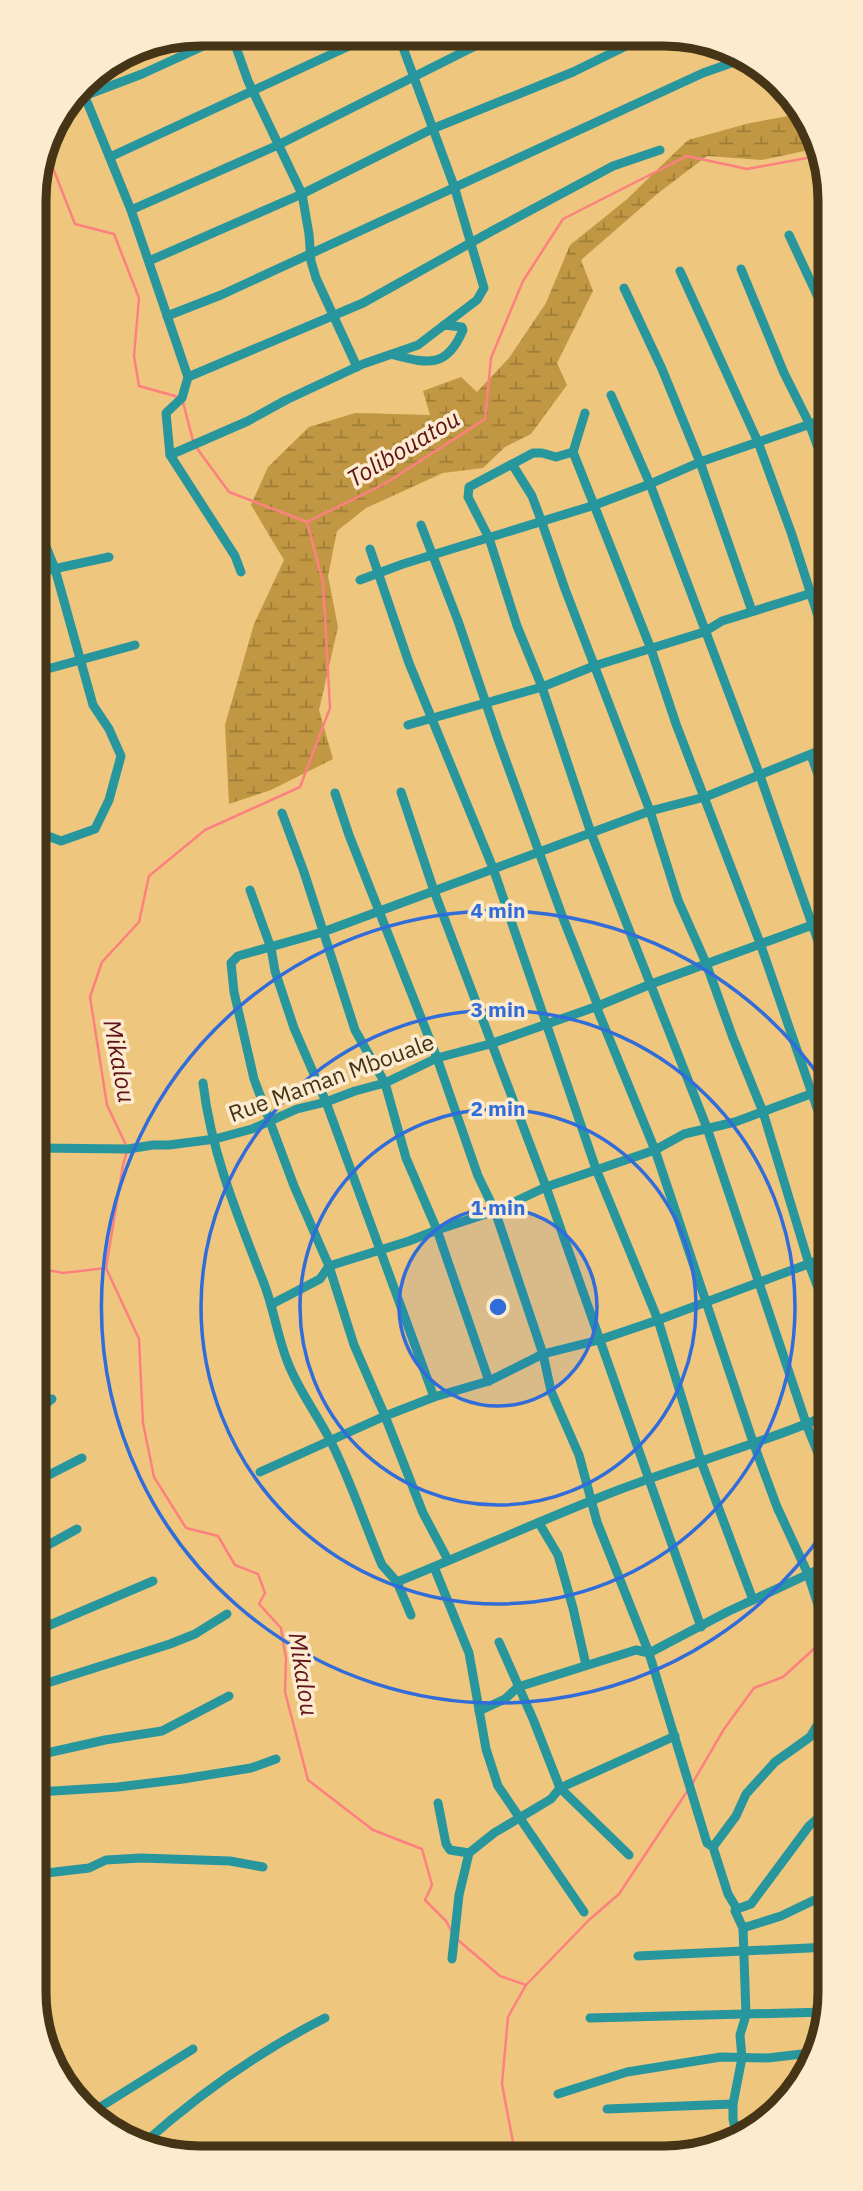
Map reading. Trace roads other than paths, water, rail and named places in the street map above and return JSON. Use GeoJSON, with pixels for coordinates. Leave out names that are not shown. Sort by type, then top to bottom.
{"type":"FeatureCollection","features":[{"type":"Feature","properties":{"kind":"street"},"geometry":{"type":"LineString","coordinates":[[93,89],[142,74],[203,46]]}},
{"type":"Feature","properties":{"kind":"street"},"geometry":{"type":"LineString","coordinates":[[236,46],[253,91],[302,194],[316,278],[357,367]]}},
{"type":"Feature","properties":{"kind":"street"},"geometry":{"type":"LineString","coordinates":[[110,157],[349,46]]}},
{"type":"Feature","properties":{"kind":"street"},"geometry":{"type":"LineString","coordinates":[[170,455],[248,421],[357,367],[418,345],[477,300],[484,288],[454,186],[402,46]]}},
{"type":"Feature","properties":{"kind":"street"},"geometry":{"type":"LineString","coordinates":[[131,210],[278,145],[474,46]]}},
{"type":"Feature","properties":{"kind":"street"},"geometry":{"type":"LineString","coordinates":[[149,261],[302,194],[432,129],[573,72],[625,46]]}},
{"type":"Feature","properties":{"kind":"street"},"geometry":{"type":"LineString","coordinates":[[167,316],[220,295],[703,72],[733,62]]}},
{"type":"Feature","properties":{"kind":"street"},"geometry":{"type":"LineString","coordinates":[[85,98],[131,210],[188,377],[182,398],[166,413],[170,455],[235,556],[241,572]]}},
{"type":"Feature","properties":{"kind":"street"},"geometry":{"type":"LineString","coordinates":[[188,377],[334,317],[613,166],[660,150]]}},
{"type":"Feature","properties":{"kind":"street"},"geometry":{"type":"LineString","coordinates":[[789,235],[818,297]]}},
{"type":"Feature","properties":{"kind":"street"},"geometry":{"type":"LineString","coordinates":[[740,270],[818,447]]}},
{"type":"Feature","properties":{"kind":"street"},"geometry":{"type":"LineString","coordinates":[[680,271],[758,442],[791,533],[818,619]]}},
{"type":"Feature","properties":{"kind":"street"},"geometry":{"type":"LineString","coordinates":[[624,288],[662,369],[700,462],[752,611]]}},
{"type":"Feature","properties":{"kind":"street"},"geometry":{"type":"LineString","coordinates":[[392,354],[419,361],[442,359],[458,341],[463,330],[444,325]]}},
{"type":"Feature","properties":{"kind":"street"},"geometry":{"type":"LineString","coordinates":[[611,395],[650,484],[759,774],[818,940]]}},
{"type":"Feature","properties":{"kind":"street"},"geometry":{"type":"LineString","coordinates":[[585,413],[573,452],[652,649],[676,723],[760,943],[817,1107]]}},
{"type":"Feature","properties":{"kind":"street"},"geometry":{"type":"LineString","coordinates":[[360,580],[378,572],[595,505],[700,462],[818,421]]}},
{"type":"Feature","properties":{"kind":"street"},"geometry":{"type":"LineString","coordinates":[[573,452],[556,457],[533,453],[468,490],[468,497],[489,538],[517,626],[542,687],[592,833],[707,1128],[757,1283],[817,1452]]}},
{"type":"Feature","properties":{"kind":"street"},"geometry":{"type":"LineString","coordinates":[[512,464],[532,496],[650,811],[678,900],[706,963],[763,1112],[817,1286]]}},
{"type":"Feature","properties":{"kind":"street"},"geometry":{"type":"LineString","coordinates":[[421,524],[563,918],[655,1150],[753,1442],[777,1507],[808,1574],[817,1603]]}},
{"type":"Feature","properties":{"kind":"street"},"geometry":{"type":"LineString","coordinates":[[46,546],[55,569],[93,705],[109,729],[121,756],[109,800],[95,830],[61,841],[46,835]]}},
{"type":"Feature","properties":{"kind":"street"},"geometry":{"type":"LineString","coordinates":[[370,549],[399,636],[492,868],[596,1169],[658,1320],[701,1461],[752,1600]]}},
{"type":"Feature","properties":{"kind":"street"},"geometry":{"type":"LineString","coordinates":[[46,571],[108,557]]}},
{"type":"Feature","properties":{"kind":"street"},"geometry":{"type":"LineString","coordinates":[[408,725],[542,687],[594,666],[704,632],[722,621],[818,592]]}},
{"type":"Feature","properties":{"kind":"street"},"geometry":{"type":"LineString","coordinates":[[46,669],[135,645]]}},
{"type":"Feature","properties":{"kind":"street"},"geometry":{"type":"LineString","coordinates":[[448,1560],[423,1513],[354,1345],[329,1266],[294,1186],[254,1079],[234,992],[231,963],[233,958],[323,932],[650,811],[705,797],[818,752]]}},
{"type":"Feature","properties":{"kind":"street"},"geometry":{"type":"LineString","coordinates":[[811,755],[818,774]]}},
{"type":"Feature","properties":{"kind":"street"},"geometry":{"type":"LineString","coordinates":[[401,792],[490,1044],[546,1187],[701,1627]]}},
{"type":"Feature","properties":{"kind":"street"},"geometry":{"type":"LineString","coordinates":[[335,793],[437,1058],[478,1176],[495,1210],[543,1354],[551,1391],[579,1455],[590,1501],[649,1653],[707,1843],[713,1847],[728,1894],[737,1909],[735,1911],[743,1928],[746,2015],[740,2035],[742,2058],[733,2104],[735,2128]]}},
{"type":"Feature","properties":{"kind":"street"},"geometry":{"type":"LineString","coordinates":[[282,813],[355,1030],[385,1083],[407,1158],[437,1230],[489,1381]]}},
{"type":"Feature","properties":{"kind":"street"},"geometry":{"type":"LineString","coordinates":[[250,890],[271,948],[275,971],[294,1028],[326,1102],[434,1397]]}},
{"type":"Feature","properties":{"kind":"street","name":"Rue Maman Mbouale"},"geometry":{"type":"LineString","coordinates":[[46,1148],[128,1149],[215,1139],[271,1121],[297,1109],[385,1083],[437,1058],[490,1044],[598,1006],[818,923]]}},
{"type":"Feature","properties":{"kind":"street"},"geometry":{"type":"LineString","coordinates":[[203,1083],[206,1112],[222,1172],[272,1304],[278,1337],[289,1366],[330,1440],[382,1566],[397,1582],[411,1615]]}},
{"type":"Feature","properties":{"kind":"street"},"geometry":{"type":"LineString","coordinates":[[272,1304],[320,1279],[329,1266],[495,1210],[546,1187],[655,1150],[684,1134],[735,1122],[818,1091]]}},
{"type":"Feature","properties":{"kind":"street"},"geometry":{"type":"LineString","coordinates":[[260,1472],[385,1416],[434,1397],[489,1381],[543,1354],[599,1340],[658,1320],[817,1261]]}},
{"type":"Feature","properties":{"kind":"street"},"geometry":{"type":"LineString","coordinates":[[46,1403],[52,1399]]}},
{"type":"Feature","properties":{"kind":"street"},"geometry":{"type":"LineString","coordinates":[[397,1582],[590,1501],[817,1421]]}},
{"type":"Feature","properties":{"kind":"street"},"geometry":{"type":"LineString","coordinates":[[46,1476],[82,1458]]}},
{"type":"Feature","properties":{"kind":"street"},"geometry":{"type":"LineString","coordinates":[[539,1523],[558,1555],[586,1665]]}},
{"type":"Feature","properties":{"kind":"street"},"geometry":{"type":"LineString","coordinates":[[46,1546],[77,1529]]}},
{"type":"Feature","properties":{"kind":"street"},"geometry":{"type":"LineString","coordinates":[[434,1567],[469,1653],[489,1763],[498,1786],[584,1912]]}},
{"type":"Feature","properties":{"kind":"street"},"geometry":{"type":"LineString","coordinates":[[478,1711],[505,1699],[518,1687],[636,1650],[649,1653],[817,1569]]}},
{"type":"Feature","properties":{"kind":"street"},"geometry":{"type":"LineString","coordinates":[[46,1627],[153,1581]]}},
{"type":"Feature","properties":{"kind":"street"},"geometry":{"type":"LineString","coordinates":[[46,1683],[183,1639],[227,1614]]}},
{"type":"Feature","properties":{"kind":"street"},"geometry":{"type":"LineString","coordinates":[[499,1642],[561,1788],[629,1855]]}},
{"type":"Feature","properties":{"kind":"street"},"geometry":{"type":"LineString","coordinates":[[46,1753],[162,1731],[229,1696]]}},
{"type":"Feature","properties":{"kind":"street"},"geometry":{"type":"LineString","coordinates":[[713,1847],[736,1816],[746,1794],[775,1762],[810,1737],[817,1725]]}},
{"type":"Feature","properties":{"kind":"street"},"geometry":{"type":"LineString","coordinates":[[452,1959],[459,1895],[469,1853],[494,1833],[551,1799],[561,1788],[675,1737]]}},
{"type":"Feature","properties":{"kind":"street"},"geometry":{"type":"LineString","coordinates":[[46,1792],[183,1779],[251,1768],[276,1759]]}},
{"type":"Feature","properties":{"kind":"street"},"geometry":{"type":"LineString","coordinates":[[438,1803],[446,1844],[450,1850],[469,1853]]}},
{"type":"Feature","properties":{"kind":"street"},"geometry":{"type":"LineString","coordinates":[[737,1909],[751,1904],[808,1826],[817,1818]]}},
{"type":"Feature","properties":{"kind":"street"},"geometry":{"type":"LineString","coordinates":[[46,1873],[89,1868],[106,1860],[141,1858],[230,1861],[263,1867]]}},
{"type":"Feature","properties":{"kind":"street"},"geometry":{"type":"LineString","coordinates":[[743,1928],[781,1916],[817,1899]]}},
{"type":"Feature","properties":{"kind":"street"},"geometry":{"type":"LineString","coordinates":[[638,1956],[817,1947]]}},
{"type":"Feature","properties":{"kind":"street"},"geometry":{"type":"LineString","coordinates":[[590,2018],[816,2012]]}},
{"type":"Feature","properties":{"kind":"street"},"geometry":{"type":"LineString","coordinates":[[151,2137],[247,2062],[269,2047],[325,2018]]}},
{"type":"Feature","properties":{"kind":"street"},"geometry":{"type":"LineString","coordinates":[[100,2108],[193,2049]]}},
{"type":"Feature","properties":{"kind":"street"},"geometry":{"type":"LineString","coordinates":[[558,2094],[627,2072],[721,2057],[768,2059],[804,2054]]}},
{"type":"Feature","properties":{"kind":"street"},"geometry":{"type":"LineString","coordinates":[[607,2109],[733,2104]]}},
{"type":"Feature","properties":{"kind":"waterway","name":"Tolibouatou"},"geometry":{"type":"LineString","coordinates":[[309,521],[386,483],[485,419],[491,358],[523,281],[563,219],[687,156],[747,169],[811,157]]}},
{"type":"Feature","properties":{"kind":"waterway","name":"Mikalou"},"geometry":{"type":"LineString","coordinates":[[51,162],[75,224],[114,234],[139,298],[134,356],[139,386],[182,398],[193,441]]}},
{"type":"Feature","properties":{"kind":"waterway","name":"Mikalou"},"geometry":{"type":"LineString","coordinates":[[196,447],[229,492],[307,522]]}},
{"type":"Feature","properties":{"kind":"waterway","name":"Mikalou"},"geometry":{"type":"LineString","coordinates":[[126,1145],[107,1105],[90,997],[102,962],[139,922],[149,876],[205,830],[300,787],[330,708],[323,582],[307,522]]}},
{"type":"Feature","properties":{"kind":"waterway","name":"Mikalou"},"geometry":{"type":"LineString","coordinates":[[127,1151],[106,1268],[139,1339],[143,1423],[154,1477],[186,1528],[218,1536],[235,1565],[258,1574],[265,1593],[259,1604],[281,1628],[286,1659],[285,1692],[308,1780],[373,1830],[422,1849],[432,1885],[425,1900],[446,1921],[452,1932]]}},
{"type":"Feature","properties":{"kind":"waterway"},"geometry":{"type":"LineString","coordinates":[[46,1270],[63,1273],[106,1268]]}},
{"type":"Feature","properties":{"kind":"waterway"},"geometry":{"type":"LineString","coordinates":[[692,1784],[724,1729],[754,1688],[783,1677],[817,1646]]}},
{"type":"Feature","properties":{"kind":"waterway"},"geometry":{"type":"LineString","coordinates":[[526,1985],[589,1920],[619,1894],[688,1790]]}},
{"type":"Feature","properties":{"kind":"waterway","name":"Mikalou"},"geometry":{"type":"LineString","coordinates":[[458,1940],[500,1976],[526,1985],[508,2017],[502,2084],[514,2146]]}}]}
